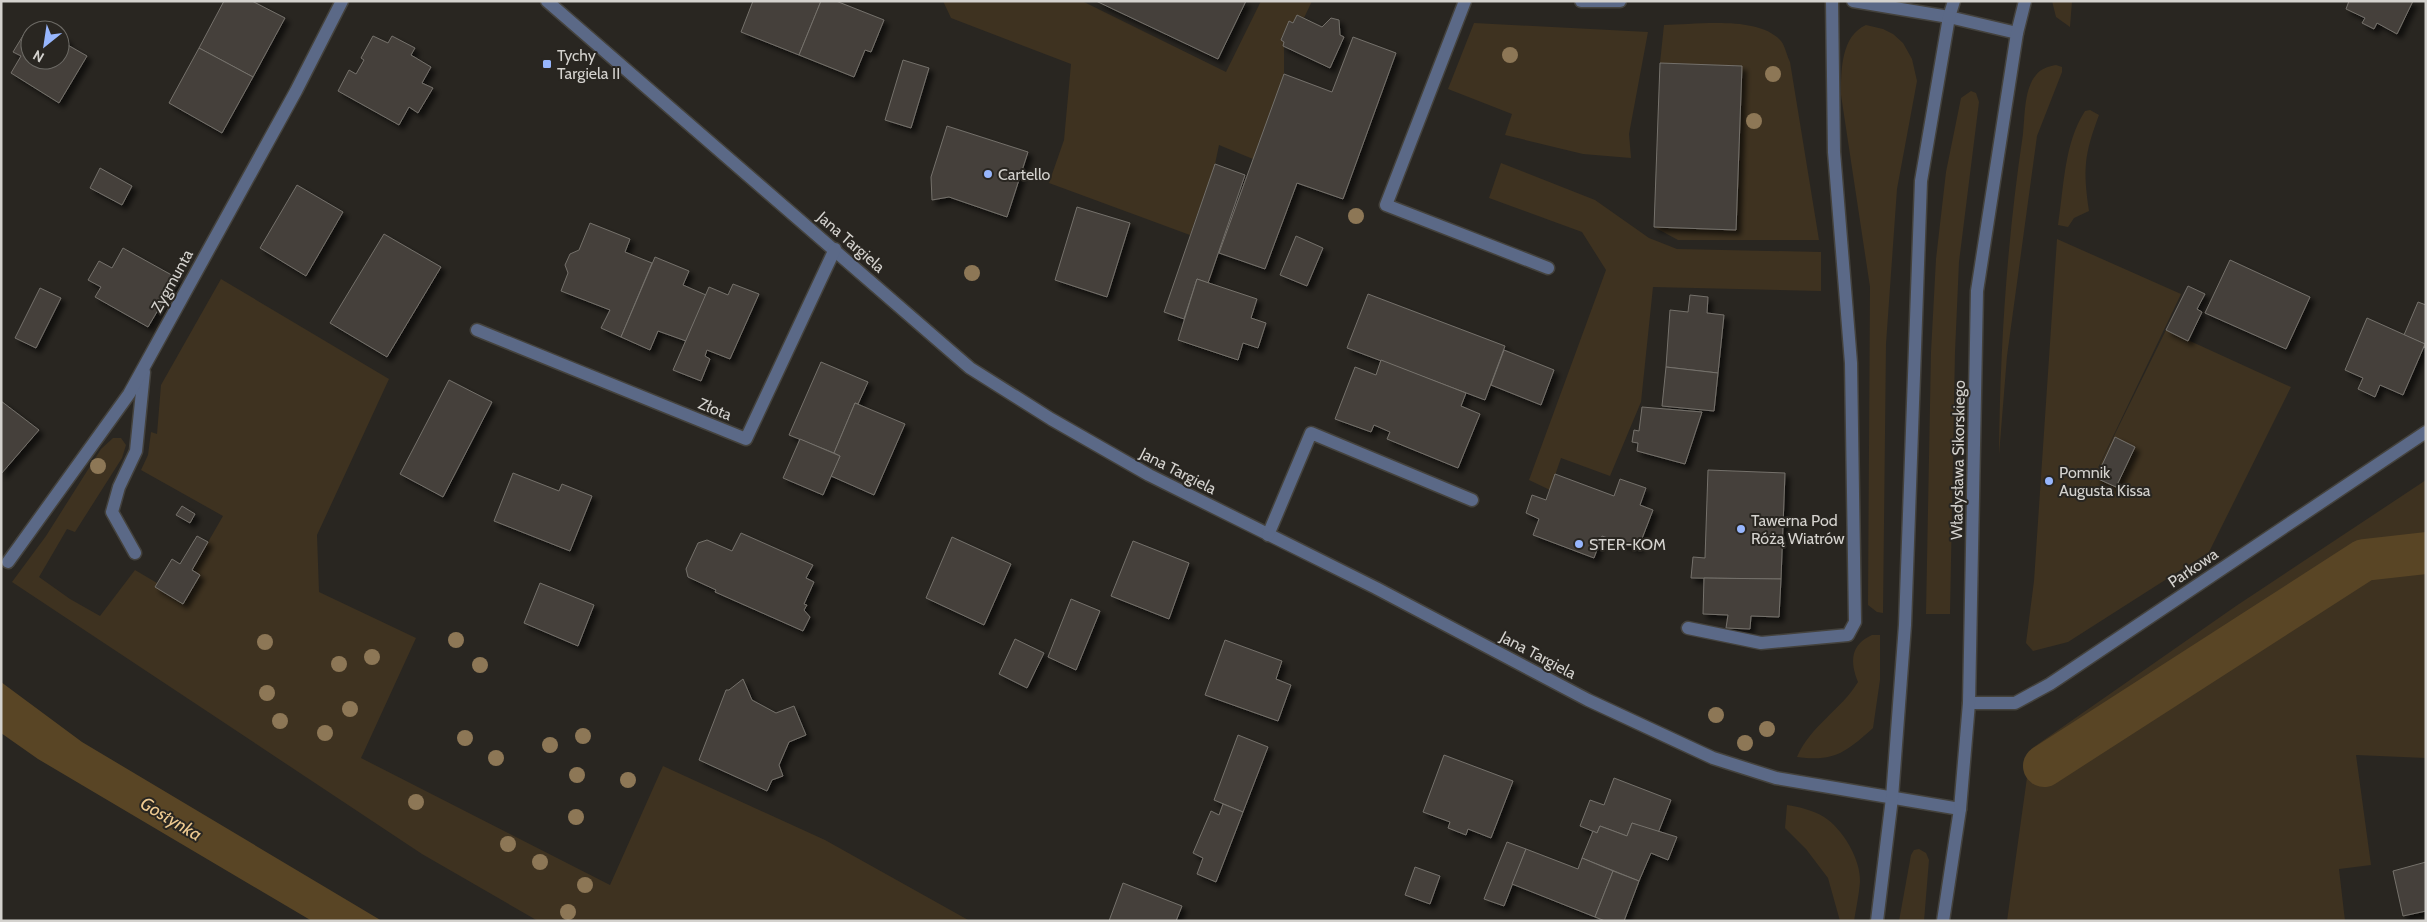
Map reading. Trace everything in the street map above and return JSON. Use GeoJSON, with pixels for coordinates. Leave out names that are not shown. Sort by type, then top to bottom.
{"type":"FeatureCollection","features":[{"type":"Feature","properties":{"kind":"street","name":"Zygmunta"},"geometry":{"type":"LineString","coordinates":[[8,562],[118,410],[145,365],[296,92],[342,1]]}},
{"type":"Feature","properties":{"kind":"street","name":"Jana Targiela"},"geometry":{"type":"LineString","coordinates":[[547,1],[970,368],[1051,419],[1148,475],[1376,588],[1601,706],[1713,758],[1776,778],[1960,809]]}},
{"type":"Feature","properties":{"kind":"street"},"geometry":{"type":"LineString","coordinates":[[1465,1],[1386,205],[1548,268]]}},
{"type":"Feature","properties":{"kind":"street"},"geometry":{"type":"LineString","coordinates":[[1582,1],[1620,1]]}},
{"type":"Feature","properties":{"kind":"street"},"geometry":{"type":"LineString","coordinates":[[1688,628],[1760,643],[1848,635],[1855,622],[1851,363],[1834,152],[1832,1]]}},
{"type":"Feature","properties":{"kind":"street"},"geometry":{"type":"LineString","coordinates":[[1853,1],[1949,17],[2017,33]]}},
{"type":"Feature","properties":{"kind":"street"},"geometry":{"type":"LineString","coordinates":[[1877,921],[1892,798],[1905,625],[1921,181],[1949,17],[1954,1]]}},
{"type":"Feature","properties":{"kind":"street","name":"Władysława Sikorskiego"},"geometry":{"type":"LineString","coordinates":[[1943,921],[1960,809],[1970,703],[1977,290],[2017,33],[2025,1]]}},
{"type":"Feature","properties":{"kind":"street","name":"Złota"},"geometry":{"type":"LineString","coordinates":[[477,330],[746,439],[835,249]]}},
{"type":"Feature","properties":{"kind":"street"},"geometry":{"type":"LineString","coordinates":[[135,554],[112,512],[119,487],[136,451],[145,365]]}},
{"type":"Feature","properties":{"kind":"street","name":"Parkowa"},"geometry":{"type":"LineString","coordinates":[[1970,703],[2015,703],[2050,684],[2426,432]]}},
{"type":"Feature","properties":{"kind":"street"},"geometry":{"type":"LineString","coordinates":[[1268,535],[1311,433],[1472,500]]}},
{"type":"Feature","properties":{"kind":"shaded area"},"geometry":{"type":"Polygon","coordinates":[[[943,1],[1082,1],[1226,72],[1261,1],[1312,1],[1304,18],[1297,15],[1293,23],[1289,22],[1281,39],[1284,42],[1284,74],[1253,159],[1219,145],[1215,164],[1190,235],[1049,183],[1064,140],[1071,64],[951,18],[943,1]]]}},
{"type":"Feature","properties":{"kind":"shaded area"},"geometry":{"type":"Polygon","coordinates":[[[2052,1],[2072,1],[2070,27],[2056,17],[2052,1]]]}},
{"type":"Feature","properties":{"kind":"shaded area"},"geometry":{"type":"Polygon","coordinates":[[[1474,23],[1648,32],[1629,134],[1631,158],[1583,154],[1505,135],[1512,114],[1448,89],[1474,23]]]}},
{"type":"Feature","properties":{"kind":"shaded area"},"geometry":{"type":"Polygon","coordinates":[[[1726,23],[1742,25],[1771,33],[1781,41],[1790,62],[1819,240],[1678,240],[1654,227],[1736,230],[1742,66],[1660,63],[1664,25],[1726,23]]]}},
{"type":"Feature","properties":{"kind":"shaded area"},"geometry":{"type":"Polygon","coordinates":[[[1866,25],[1883,29],[1893,34],[1903,43],[1912,59],[1917,81],[1897,189],[1886,344],[1883,613],[1877,612],[1868,605],[1870,287],[1841,95],[1842,65],[1847,45],[1858,30],[1866,25]]]}},
{"type":"Feature","properties":{"kind":"shaded area"},"geometry":{"type":"Polygon","coordinates":[[[2056,65],[2062,67],[2062,72],[2037,136],[2007,356],[1999,455],[2005,294],[2026,103],[2029,88],[2036,75],[2045,68],[2056,65]]]}},
{"type":"Feature","properties":{"kind":"shaded area"},"geometry":{"type":"Polygon","coordinates":[[[1971,91],[1976,93],[1979,102],[1959,262],[1955,352],[1950,614],[1926,614],[1931,352],[1936,259],[1946,172],[1961,98],[1971,91]]]}},
{"type":"Feature","properties":{"kind":"shaded area"},"geometry":{"type":"Polygon","coordinates":[[[2090,110],[2099,115],[2090,141],[2086,162],[2089,211],[2074,218],[2068,227],[2058,225],[2069,151],[2078,124],[2085,111],[2090,110]]]}},
{"type":"Feature","properties":{"kind":"shaded area"},"geometry":{"type":"Polygon","coordinates":[[[1501,163],[1595,200],[1649,238],[1677,249],[1821,252],[1821,291],[1653,287],[1641,402],[1610,476],[1561,458],[1550,490],[1529,480],[1606,270],[1582,232],[1489,198],[1501,163]]]}},
{"type":"Feature","properties":{"kind":"shaded area"},"geometry":{"type":"Polygon","coordinates":[[[2057,239],[2181,294],[2086,493],[2166,330],[2291,387],[2209,552],[2068,642],[2033,651],[2026,643],[2034,581],[2057,239]]]}},
{"type":"Feature","properties":{"kind":"shaded area"},"geometry":{"type":"Polygon","coordinates":[[[221,279],[389,379],[317,535],[319,592],[416,638],[361,758],[610,885],[663,766],[825,840],[970,921],[538,921],[422,854],[12,582],[46,536],[101,449],[113,438],[121,438],[126,445],[122,458],[75,532],[67,529],[39,577],[70,599],[100,616],[135,570],[157,583],[183,603],[200,575],[192,570],[223,516],[141,470],[148,455],[151,432],[157,434],[161,385],[221,279]]]}},
{"type":"Feature","properties":{"kind":"shaded area"},"geometry":{"type":"Polygon","coordinates":[[[2426,480],[2426,758],[2356,755],[2371,865],[2339,869],[2345,921],[2007,921],[2031,749],[2236,606],[2426,480]]]}},
{"type":"Feature","properties":{"kind":"shaded area"},"geometry":{"type":"Polygon","coordinates":[[[1872,635],[1880,635],[1880,680],[1873,728],[1847,749],[1839,753],[1821,758],[1797,757],[1810,736],[1858,682],[1855,675],[1854,655],[1859,644],[1872,635]]]}},
{"type":"Feature","properties":{"kind":"shaded area"},"geometry":{"type":"Polygon","coordinates":[[[1787,805],[1811,811],[1824,817],[1838,829],[1850,846],[1860,873],[1860,887],[1854,921],[1840,921],[1828,878],[1806,849],[1785,828],[1787,805]]]}},
{"type":"Feature","properties":{"kind":"shaded area"},"geometry":{"type":"Polygon","coordinates":[[[1919,849],[1926,853],[1929,860],[1924,921],[1899,921],[1911,855],[1914,850],[1919,849]]]}},
{"type":"Feature","properties":{"kind":"water","name":"Gostynka"},"geometry":{"type":"Polygon","coordinates":[[[1,682],[82,742],[382,921],[312,921],[38,759],[1,733],[1,682]]]}},
{"type":"Feature","properties":{"kind":"building"},"geometry":{"type":"Polygon","coordinates":[[[224,1],[252,1],[285,18],[253,77],[199,48],[224,1]]]}},
{"type":"Feature","properties":{"kind":"building"},"geometry":{"type":"Polygon","coordinates":[[[753,1],[821,1],[799,55],[741,32],[753,1]]]}},
{"type":"Feature","properties":{"kind":"building"},"geometry":{"type":"Polygon","coordinates":[[[821,1],[836,1],[884,20],[871,52],[865,50],[854,77],[799,55],[821,1]]]}},
{"type":"Feature","properties":{"kind":"building"},"geometry":{"type":"Polygon","coordinates":[[[1096,1],[1246,1],[1218,59],[1096,1]]]}},
{"type":"Feature","properties":{"kind":"building"},"geometry":{"type":"Polygon","coordinates":[[[2349,1],[2413,1],[2397,34],[2377,23],[2374,29],[2362,23],[2365,18],[2346,9],[2349,1]]]}},
{"type":"Feature","properties":{"kind":"building"},"geometry":{"type":"Polygon","coordinates":[[[1297,15],[1322,27],[1331,18],[1339,20],[1340,35],[1344,37],[1330,68],[1283,46],[1284,42],[1281,40],[1289,21],[1293,23],[1297,15]]]}},
{"type":"Feature","properties":{"kind":"building"},"geometry":{"type":"Polygon","coordinates":[[[373,36],[388,43],[392,36],[415,48],[411,55],[431,67],[422,83],[433,88],[418,113],[409,107],[399,125],[338,91],[349,70],[356,74],[364,60],[361,58],[373,36]]]}},
{"type":"Feature","properties":{"kind":"building"},"geometry":{"type":"Polygon","coordinates":[[[1353,37],[1396,53],[1343,199],[1297,183],[1265,269],[1219,253],[1284,74],[1332,92],[1353,37]]]}},
{"type":"Feature","properties":{"kind":"building"},"geometry":{"type":"Polygon","coordinates":[[[20,41],[20,56],[13,52],[20,41]]]}},
{"type":"Feature","properties":{"kind":"building"},"geometry":{"type":"Polygon","coordinates":[[[70,46],[87,56],[59,103],[11,73],[20,58],[20,70],[70,70],[70,46]]]}},
{"type":"Feature","properties":{"kind":"building"},"geometry":{"type":"Polygon","coordinates":[[[199,48],[253,77],[222,133],[169,103],[199,48]]]}},
{"type":"Feature","properties":{"kind":"building"},"geometry":{"type":"Polygon","coordinates":[[[903,60],[929,68],[911,128],[885,120],[903,60]]]}},
{"type":"Feature","properties":{"kind":"building"},"geometry":{"type":"Polygon","coordinates":[[[1660,63],[1742,66],[1736,230],[1654,227],[1660,63]]]}},
{"type":"Feature","properties":{"kind":"building"},"geometry":{"type":"Polygon","coordinates":[[[947,126],[1028,152],[1007,217],[949,197],[932,200],[931,177],[947,126]]]}},
{"type":"Feature","properties":{"kind":"building"},"geometry":{"type":"Polygon","coordinates":[[[1215,164],[1245,175],[1208,283],[1197,279],[1184,319],[1164,312],[1215,164]]]}},
{"type":"Feature","properties":{"kind":"building"},"geometry":{"type":"Polygon","coordinates":[[[100,168],[132,186],[122,205],[90,188],[100,168]]]}},
{"type":"Feature","properties":{"kind":"building"},"geometry":{"type":"Polygon","coordinates":[[[297,185],[343,212],[306,276],[260,248],[297,185]]]}},
{"type":"Feature","properties":{"kind":"building"},"geometry":{"type":"Polygon","coordinates":[[[1077,207],[1130,223],[1107,297],[1055,280],[1077,207]]]}},
{"type":"Feature","properties":{"kind":"building"},"geometry":{"type":"Polygon","coordinates":[[[590,223],[630,239],[625,252],[652,263],[621,337],[601,328],[610,310],[561,291],[568,273],[565,265],[570,254],[579,250],[590,223]]]}},
{"type":"Feature","properties":{"kind":"building"},"geometry":{"type":"Polygon","coordinates":[[[384,234],[441,267],[387,357],[330,323],[384,234]]]}},
{"type":"Feature","properties":{"kind":"building"},"geometry":{"type":"Polygon","coordinates":[[[1296,236],[1323,248],[1307,286],[1280,275],[1296,236]]]}},
{"type":"Feature","properties":{"kind":"building"},"geometry":{"type":"Polygon","coordinates":[[[123,248],[177,278],[148,327],[95,297],[101,287],[88,280],[99,261],[112,268],[123,248]]]}},
{"type":"Feature","properties":{"kind":"building"},"geometry":{"type":"Polygon","coordinates":[[[655,257],[689,271],[683,285],[706,295],[686,341],[658,331],[650,350],[621,337],[655,257]]]}},
{"type":"Feature","properties":{"kind":"building"},"geometry":{"type":"Polygon","coordinates":[[[2230,260],[2310,297],[2286,349],[2205,313],[2230,260]]]}},
{"type":"Feature","properties":{"kind":"building"},"geometry":{"type":"Polygon","coordinates":[[[1197,279],[1257,299],[1251,318],[1266,323],[1258,348],[1243,343],[1238,360],[1178,340],[1197,279]]]}},
{"type":"Feature","properties":{"kind":"building"},"geometry":{"type":"Polygon","coordinates":[[[733,284],[759,294],[730,359],[707,350],[705,356],[710,359],[701,381],[673,370],[709,287],[728,295],[733,284]]]}},
{"type":"Feature","properties":{"kind":"building"},"geometry":{"type":"Polygon","coordinates":[[[2188,286],[2205,294],[2197,309],[2202,312],[2188,341],[2166,330],[2188,286]]]}},
{"type":"Feature","properties":{"kind":"building"},"geometry":{"type":"Polygon","coordinates":[[[40,288],[61,298],[36,348],[15,338],[40,288]]]}},
{"type":"Feature","properties":{"kind":"building"},"geometry":{"type":"Polygon","coordinates":[[[1368,294],[1505,346],[1485,400],[1347,348],[1368,294]]]}},
{"type":"Feature","properties":{"kind":"building"},"geometry":{"type":"Polygon","coordinates":[[[1690,295],[1708,297],[1707,313],[1724,315],[1718,373],[1666,367],[1670,310],[1688,312],[1690,295]]]}},
{"type":"Feature","properties":{"kind":"building"},"geometry":{"type":"Polygon","coordinates":[[[2418,302],[2426,305],[2426,348],[2424,347],[2425,344],[2404,335],[2418,302]]]}},
{"type":"Feature","properties":{"kind":"building"},"geometry":{"type":"Polygon","coordinates":[[[2367,318],[2425,344],[2403,395],[2380,385],[2375,397],[2358,389],[2363,378],[2345,370],[2367,318]]]}},
{"type":"Feature","properties":{"kind":"building"},"geometry":{"type":"Polygon","coordinates":[[[1504,350],[1554,370],[1541,405],[1491,385],[1504,350]]]}},
{"type":"Feature","properties":{"kind":"building"},"geometry":{"type":"Polygon","coordinates":[[[1381,360],[1466,393],[1461,406],[1480,414],[1458,468],[1387,439],[1390,432],[1374,425],[1371,432],[1335,419],[1355,367],[1376,375],[1381,360]]]}},
{"type":"Feature","properties":{"kind":"building"},"geometry":{"type":"Polygon","coordinates":[[[821,362],[868,382],[858,404],[855,403],[834,453],[789,435],[821,362]]]}},
{"type":"Feature","properties":{"kind":"building"},"geometry":{"type":"Polygon","coordinates":[[[1666,367],[1718,373],[1714,411],[1662,406],[1666,367]]]}},
{"type":"Feature","properties":{"kind":"building"},"geometry":{"type":"Polygon","coordinates":[[[449,380],[492,402],[443,497],[400,474],[449,380]]]}},
{"type":"Feature","properties":{"kind":"building"},"geometry":{"type":"Polygon","coordinates":[[[1,401],[39,430],[1,474],[1,401]]]}},
{"type":"Feature","properties":{"kind":"building"},"geometry":{"type":"Polygon","coordinates":[[[855,403],[905,424],[874,495],[831,476],[840,456],[834,453],[855,403]]]}},
{"type":"Feature","properties":{"kind":"building"},"geometry":{"type":"Polygon","coordinates":[[[1642,407],[1702,412],[1685,464],[1637,451],[1638,443],[1632,442],[1634,430],[1639,431],[1642,407]]]}},
{"type":"Feature","properties":{"kind":"building"},"geometry":{"type":"Polygon","coordinates":[[[2115,437],[2135,447],[2116,487],[2096,478],[2115,437]]]}},
{"type":"Feature","properties":{"kind":"building"},"geometry":{"type":"Polygon","coordinates":[[[800,439],[840,456],[823,495],[783,478],[800,439]]]}},
{"type":"Feature","properties":{"kind":"building"},"geometry":{"type":"Polygon","coordinates":[[[1708,470],[1785,473],[1781,579],[1691,578],[1693,557],[1705,558],[1708,470]]]}},
{"type":"Feature","properties":{"kind":"building"},"geometry":{"type":"Polygon","coordinates":[[[513,473],[559,491],[562,484],[592,496],[570,551],[494,521],[513,473]]]}},
{"type":"Feature","properties":{"kind":"building"},"geometry":{"type":"Polygon","coordinates":[[[1555,474],[1614,496],[1620,479],[1646,488],[1640,505],[1653,510],[1638,549],[1602,536],[1594,558],[1533,535],[1539,519],[1526,513],[1532,495],[1546,500],[1555,474]]]}},
{"type":"Feature","properties":{"kind":"building"},"geometry":{"type":"Polygon","coordinates":[[[182,506],[195,514],[190,523],[176,515],[182,506]]]}},
{"type":"Feature","properties":{"kind":"building"},"geometry":{"type":"Polygon","coordinates":[[[741,533],[813,565],[806,578],[814,582],[804,604],[807,605],[804,610],[810,617],[803,631],[715,592],[716,590],[688,577],[686,569],[698,543],[707,540],[732,551],[741,533]]]}},
{"type":"Feature","properties":{"kind":"building"},"geometry":{"type":"Polygon","coordinates":[[[197,536],[208,542],[192,570],[200,575],[183,604],[155,587],[172,559],[180,564],[197,536]]]}},
{"type":"Feature","properties":{"kind":"building"},"geometry":{"type":"Polygon","coordinates":[[[952,537],[1011,564],[984,625],[926,598],[952,537]]]}},
{"type":"Feature","properties":{"kind":"building"},"geometry":{"type":"Polygon","coordinates":[[[1133,541],[1189,563],[1169,619],[1111,596],[1133,541]]]}},
{"type":"Feature","properties":{"kind":"building"},"geometry":{"type":"Polygon","coordinates":[[[1704,578],[1781,579],[1779,617],[1751,616],[1750,629],[1726,628],[1728,615],[1703,614],[1704,578]]]}},
{"type":"Feature","properties":{"kind":"building"},"geometry":{"type":"Polygon","coordinates":[[[540,583],[594,605],[578,646],[524,623],[540,583]]]}},
{"type":"Feature","properties":{"kind":"building"},"geometry":{"type":"Polygon","coordinates":[[[1071,599],[1100,611],[1076,670],[1048,657],[1071,599]]]}},
{"type":"Feature","properties":{"kind":"building"},"geometry":{"type":"Polygon","coordinates":[[[1015,639],[1044,653],[1027,688],[999,674],[1015,639]]]}},
{"type":"Feature","properties":{"kind":"building"},"geometry":{"type":"Polygon","coordinates":[[[1225,640],[1282,661],[1276,679],[1291,685],[1278,721],[1205,695],[1225,640]]]}},
{"type":"Feature","properties":{"kind":"building"},"geometry":{"type":"Polygon","coordinates":[[[743,679],[752,700],[776,713],[794,706],[806,735],[789,742],[779,765],[783,776],[772,780],[767,791],[699,760],[726,690],[729,690],[743,679]]]}},
{"type":"Feature","properties":{"kind":"building"},"geometry":{"type":"Polygon","coordinates":[[[1238,735],[1268,747],[1243,812],[1214,800],[1238,735]]]}},
{"type":"Feature","properties":{"kind":"building"},"geometry":{"type":"Polygon","coordinates":[[[1444,755],[1513,781],[1491,838],[1468,829],[1466,835],[1448,828],[1450,822],[1423,812],[1444,755]]]}},
{"type":"Feature","properties":{"kind":"building"},"geometry":{"type":"Polygon","coordinates":[[[1614,778],[1671,800],[1658,833],[1632,823],[1627,836],[1600,826],[1597,833],[1580,826],[1590,800],[1604,805],[1614,778]]]}},
{"type":"Feature","properties":{"kind":"building"},"geometry":{"type":"Polygon","coordinates":[[[1223,804],[1243,812],[1216,882],[1197,874],[1203,858],[1193,853],[1211,811],[1219,815],[1223,804]]]}},
{"type":"Feature","properties":{"kind":"building"},"geometry":{"type":"Polygon","coordinates":[[[1632,823],[1677,837],[1668,860],[1651,853],[1639,881],[1582,858],[1593,831],[1597,833],[1600,826],[1627,836],[1632,823]]]}},
{"type":"Feature","properties":{"kind":"building"},"geometry":{"type":"Polygon","coordinates":[[[1507,842],[1526,849],[1504,906],[1484,899],[1507,842]]]}},
{"type":"Feature","properties":{"kind":"building"},"geometry":{"type":"Polygon","coordinates":[[[1526,849],[1578,869],[1582,858],[1613,871],[1595,917],[1512,884],[1526,849]]]}},
{"type":"Feature","properties":{"kind":"building"},"geometry":{"type":"Polygon","coordinates":[[[2426,862],[2426,911],[2403,916],[2393,871],[2426,862]]]}},
{"type":"Feature","properties":{"kind":"building"},"geometry":{"type":"Polygon","coordinates":[[[1415,867],[1440,876],[1430,904],[1405,895],[1415,867]]]}},
{"type":"Feature","properties":{"kind":"building"},"geometry":{"type":"Polygon","coordinates":[[[1613,871],[1639,881],[1624,921],[1605,921],[1595,917],[1613,871]]]}},
{"type":"Feature","properties":{"kind":"building"},"geometry":{"type":"Polygon","coordinates":[[[1123,883],[1182,906],[1176,921],[1109,921],[1123,883]]]}},
{"type":"Feature","properties":{"kind":"waterway"},"geometry":{"type":"LineString","coordinates":[[2044,766],[2364,560],[2426,553]]}},
{"type":"Feature","properties":{"kind":"place","name":"Tychy Targiela II"},"geometry":{"type":"Point","coordinates":[547,64]}},
{"type":"Feature","properties":{"kind":"place","name":"Cartello"},"geometry":{"type":"Point","coordinates":[988,174]}},
{"type":"Feature","properties":{"kind":"place","name":"Pomnik Augusta Kissa"},"geometry":{"type":"Point","coordinates":[2049,481]}},
{"type":"Feature","properties":{"kind":"place","name":"Tawerna Pod Różą Wiatrów"},"geometry":{"type":"Point","coordinates":[1741,529]}},
{"type":"Feature","properties":{"kind":"place","name":"STER-KOM"},"geometry":{"type":"Point","coordinates":[1579,544]}}]}
